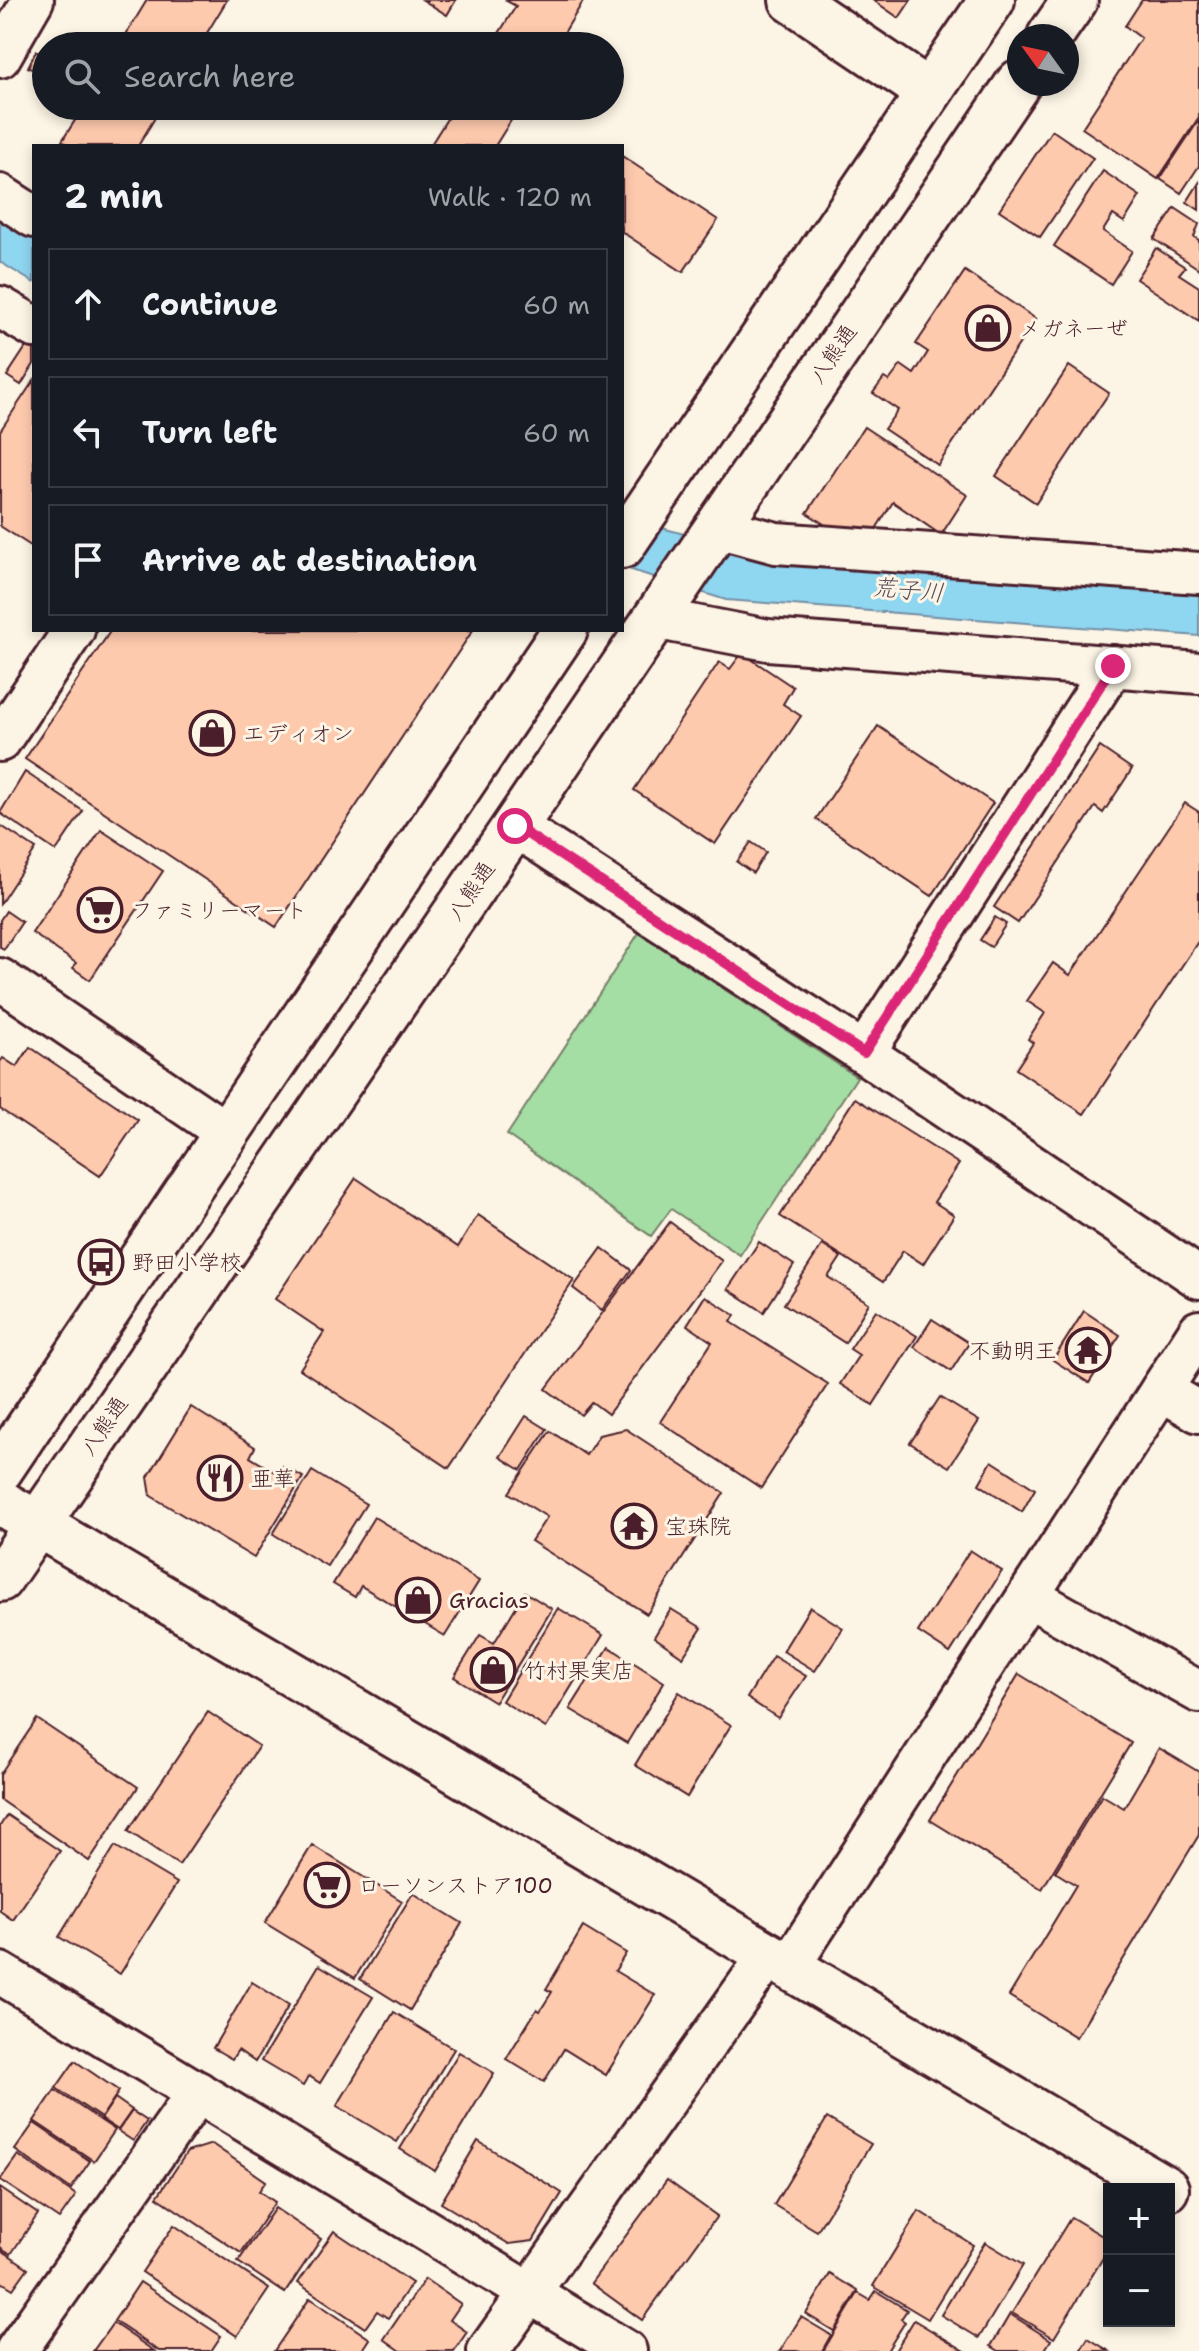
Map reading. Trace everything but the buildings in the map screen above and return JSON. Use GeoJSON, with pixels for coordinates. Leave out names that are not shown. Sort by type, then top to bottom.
{"type":"FeatureCollection","features":[{"type":"Feature","properties":{"kind":"main road"},"geometry":{"type":"LineString","coordinates":[[792,0],[929,92]]}},
{"type":"Feature","properties":{"kind":"main road"},"geometry":{"type":"LineString","coordinates":[[634,518],[992,0]]}},
{"type":"Feature","properties":{"kind":"main road"},"geometry":{"type":"LineString","coordinates":[[1058,24],[1075,0]]}},
{"type":"Feature","properties":{"kind":"main road","name":"八熊通"},"geometry":{"type":"LineString","coordinates":[[0,1579],[1009,96]]}},
{"type":"Feature","properties":{"kind":"main road"},"geometry":{"type":"LineString","coordinates":[[0,1470],[564,632]]}},
{"type":"Feature","properties":{"kind":"main road"},"geometry":{"type":"LineString","coordinates":[[0,1502],[1156,2183]]}},
{"type":"Feature","properties":{"kind":"main road"},"geometry":{"type":"LineString","coordinates":[[1175,2194],[1199,2208]]}},
{"type":"Feature","properties":{"kind":"street"},"geometry":{"type":"LineString","coordinates":[[0,57],[33,0]]}},
{"type":"Feature","properties":{"kind":"street"},"geometry":{"type":"LineString","coordinates":[[0,195],[32,216]]}},
{"type":"Feature","properties":{"kind":"street"},"geometry":{"type":"LineString","coordinates":[[0,307],[32,326]]}},
{"type":"Feature","properties":{"kind":"street"},"geometry":{"type":"LineString","coordinates":[[713,530],[776,543],[1193,562]]}},
{"type":"Feature","properties":{"kind":"street"},"geometry":{"type":"LineString","coordinates":[[662,607],[768,640],[1199,673]]}},
{"type":"Feature","properties":{"kind":"street"},"geometry":{"type":"LineString","coordinates":[[0,741],[73,632]]}},
{"type":"Feature","properties":{"kind":"street"},"geometry":{"type":"LineString","coordinates":[[864,1053],[1113,666]]}},
{"type":"Feature","properties":{"kind":"street"},"geometry":{"type":"LineString","coordinates":[[515,826],[864,1053],[1199,1278]]}},
{"type":"Feature","properties":{"kind":"street"},"geometry":{"type":"LineString","coordinates":[[0,979],[227,1133]]}},
{"type":"Feature","properties":{"kind":"street"},"geometry":{"type":"LineString","coordinates":[[488,2351],[529,2292],[779,1961],[1028,1596],[1199,1331]]}},
{"type":"Feature","properties":{"kind":"street"},"geometry":{"type":"LineString","coordinates":[[1161,1390],[1199,1412]]}},
{"type":"Feature","properties":{"kind":"street"},"geometry":{"type":"LineString","coordinates":[[1028,1596],[1199,1692]]}},
{"type":"Feature","properties":{"kind":"street"},"geometry":{"type":"LineString","coordinates":[[0,1973],[626,2351]]}},
{"type":"Feature","properties":{"kind":"street"},"geometry":{"type":"LineString","coordinates":[[16,2351],[198,2092]]}},
{"type":"Feature","properties":{"kind":"green space"},"geometry":{"type":"Polygon","coordinates":[[[639,933],[857,1077],[740,1255],[671,1209],[651,1236],[507,1135],[639,933]]]}},
{"type":"Feature","properties":{"kind":"water"},"geometry":{"type":"Polygon","coordinates":[[[0,210],[32,230],[32,282],[0,262],[0,210]]]}},
{"type":"Feature","properties":{"kind":"water","name":"荒子川"},"geometry":{"type":"Polygon","coordinates":[[[624,518],[764,556],[1199,595],[1199,636],[726,600],[624,568],[624,518]]]}},
{"type":"Feature","properties":{"kind":"place","name":"メガネーぜ"},"geometry":{"type":"Point","coordinates":[988,328]}},
{"type":"Feature","properties":{"kind":"place","name":"エディオン"},"geometry":{"type":"Point","coordinates":[212,733]}},
{"type":"Feature","properties":{"kind":"place","name":"ファミリーマート"},"geometry":{"type":"Point","coordinates":[100,910]}},
{"type":"Feature","properties":{"kind":"place","name":"野田小学校"},"geometry":{"type":"Point","coordinates":[101,1262]}},
{"type":"Feature","properties":{"kind":"place","name":"不動明王"},"geometry":{"type":"Point","coordinates":[1088,1350]}},
{"type":"Feature","properties":{"kind":"place","name":"亜華"},"geometry":{"type":"Point","coordinates":[220,1478]}},
{"type":"Feature","properties":{"kind":"place","name":"宝珠院"},"geometry":{"type":"Point","coordinates":[634,1526]}},
{"type":"Feature","properties":{"kind":"place","name":"Gracias"},"geometry":{"type":"Point","coordinates":[418,1600]}},
{"type":"Feature","properties":{"kind":"place","name":"竹村果実店"},"geometry":{"type":"Point","coordinates":[493,1670]}},
{"type":"Feature","properties":{"kind":"place","name":"ローソンストア100"},"geometry":{"type":"Point","coordinates":[327,1885]}},
{"type":"Feature","properties":{"kind":"route"},"geometry":{"type":"LineString","coordinates":[[515,826],[864,1053],[1113,666]]}}]}
